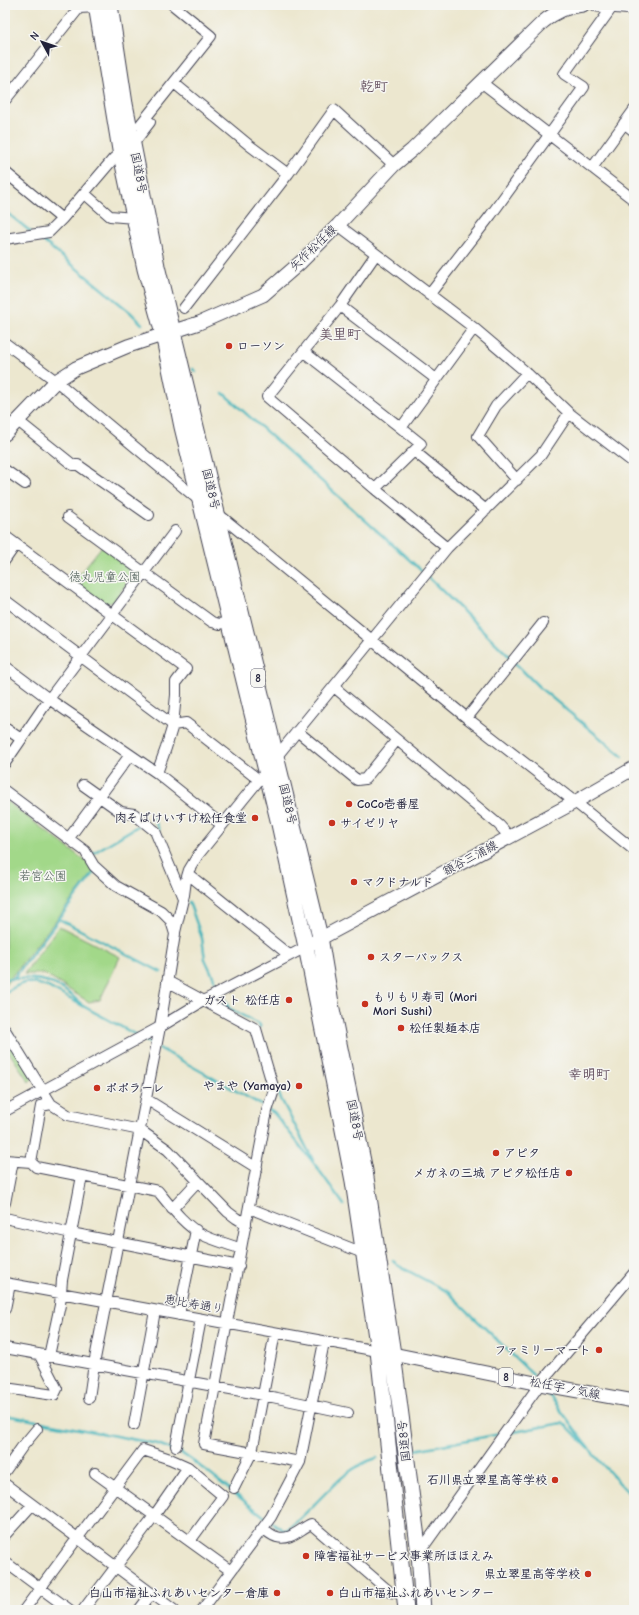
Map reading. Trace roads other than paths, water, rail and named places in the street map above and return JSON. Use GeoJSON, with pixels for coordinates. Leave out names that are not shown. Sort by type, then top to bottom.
{"type":"FeatureCollection","features":[{"type":"Feature","properties":{"kind":"highway","name":"国道8号"},"geometry":{"type":"LineString","coordinates":[[101,6],[133,144],[200,501],[230,621],[263,779],[306,947],[352,1181],[378,1351],[406,1610]]}},
{"type":"Feature","properties":{"kind":"highway","name":"国道8号"},"geometry":{"type":"LineString","coordinates":[[101,6],[119,143],[145,269],[191,400],[320,937],[332,1009],[365,1171],[393,1354],[419,1553],[423,1610]]}},
{"type":"Feature","properties":{"kind":"main road","name":"矢作松任線"},"geometry":{"type":"LineString","coordinates":[[5,434],[56,381],[76,368],[128,346],[199,323],[263,295],[338,225],[394,165],[412,150],[543,22],[558,9],[583,5]]}},
{"type":"Feature","properties":{"kind":"main road"},"geometry":{"type":"LineString","coordinates":[[597,5],[634,8]]}},
{"type":"Feature","properties":{"kind":"main road","name":"額谷三浦線"},"geometry":{"type":"LineString","coordinates":[[306,947],[320,937],[510,837],[634,768]]}},
{"type":"Feature","properties":{"kind":"main road","name":"松任宇ノ気線"},"geometry":{"type":"LineString","coordinates":[[378,1351],[540,1384],[634,1401]]}},
{"type":"Feature","properties":{"kind":"street"},"geometry":{"type":"LineString","coordinates":[[140,125],[211,36],[173,5]]}},
{"type":"Feature","properties":{"kind":"street"},"geometry":{"type":"LineString","coordinates":[[5,99],[79,8],[101,6]]}},
{"type":"Feature","properties":{"kind":"street"},"geometry":{"type":"LineString","coordinates":[[429,295],[491,215],[584,87],[564,74],[613,6]]}},
{"type":"Feature","properties":{"kind":"street"},"geometry":{"type":"LineString","coordinates":[[480,82],[634,200]]}},
{"type":"Feature","properties":{"kind":"street"},"geometry":{"type":"LineString","coordinates":[[174,83],[249,145],[288,174]]}},
{"type":"Feature","properties":{"kind":"street"},"geometry":{"type":"LineString","coordinates":[[133,144],[162,106],[163,97]]}},
{"type":"Feature","properties":{"kind":"street"},"geometry":{"type":"LineString","coordinates":[[184,308],[288,174],[334,110],[394,165]]}},
{"type":"Feature","properties":{"kind":"street"},"geometry":{"type":"LineString","coordinates":[[592,168],[634,110]]}},
{"type":"Feature","properties":{"kind":"street"},"geometry":{"type":"LineString","coordinates":[[624,123],[634,131]]}},
{"type":"Feature","properties":{"kind":"street"},"geometry":{"type":"LineString","coordinates":[[5,239],[28,234],[49,232],[114,158]]}},
{"type":"Feature","properties":{"kind":"street"},"geometry":{"type":"LineString","coordinates":[[5,172],[62,219]]}},
{"type":"Feature","properties":{"kind":"street"},"geometry":{"type":"LineString","coordinates":[[84,193],[110,216],[134,218]]}},
{"type":"Feature","properties":{"kind":"street"},"geometry":{"type":"LineString","coordinates":[[338,225],[474,328],[527,373],[569,413],[634,463]]}},
{"type":"Feature","properties":{"kind":"street"},"geometry":{"type":"LineString","coordinates":[[376,254],[340,306],[267,397],[447,548]]}},
{"type":"Feature","properties":{"kind":"street"},"geometry":{"type":"LineString","coordinates":[[340,306],[436,379]]}},
{"type":"Feature","properties":{"kind":"street"},"geometry":{"type":"LineString","coordinates":[[401,428],[474,328]]}},
{"type":"Feature","properties":{"kind":"street"},"geometry":{"type":"LineString","coordinates":[[5,343],[56,381],[372,641],[634,850]]}},
{"type":"Feature","properties":{"kind":"street"},"geometry":{"type":"LineString","coordinates":[[304,352],[421,444],[375,489]]}},
{"type":"Feature","properties":{"kind":"street"},"geometry":{"type":"LineString","coordinates":[[517,480],[478,436],[496,406],[527,373]]}},
{"type":"Feature","properties":{"kind":"street"},"geometry":{"type":"LineString","coordinates":[[276,756],[447,548],[541,455],[569,413]]}},
{"type":"Feature","properties":{"kind":"street"},"geometry":{"type":"LineString","coordinates":[[18,421],[73,465],[78,465],[149,515]]}},
{"type":"Feature","properties":{"kind":"street"},"geometry":{"type":"LineString","coordinates":[[414,451],[486,510]]}},
{"type":"Feature","properties":{"kind":"street"},"geometry":{"type":"LineString","coordinates":[[5,470],[25,484]]}},
{"type":"Feature","properties":{"kind":"street"},"geometry":{"type":"LineString","coordinates":[[68,517],[212,622],[220,624],[230,621]]}},
{"type":"Feature","properties":{"kind":"street"},"geometry":{"type":"LineString","coordinates":[[5,763],[49,699],[175,532]]}},
{"type":"Feature","properties":{"kind":"street"},"geometry":{"type":"LineString","coordinates":[[5,536],[186,669],[176,682],[173,725],[157,773]]}},
{"type":"Feature","properties":{"kind":"street"},"geometry":{"type":"LineString","coordinates":[[5,560],[16,544]]}},
{"type":"Feature","properties":{"kind":"street"},"geometry":{"type":"LineString","coordinates":[[5,600],[173,725],[186,722],[263,779],[222,825],[198,855],[188,874],[175,934],[160,1027],[119,1243],[94,1364],[89,1398]]}},
{"type":"Feature","properties":{"kind":"street"},"geometry":{"type":"LineString","coordinates":[[467,718],[542,623]]}},
{"type":"Feature","properties":{"kind":"street"},"geometry":{"type":"LineString","coordinates":[[5,666],[49,699],[157,773],[222,825]]}},
{"type":"Feature","properties":{"kind":"street"},"geometry":{"type":"LineString","coordinates":[[334,687],[499,825],[510,837]]}},
{"type":"Feature","properties":{"kind":"street"},"geometry":{"type":"LineString","coordinates":[[5,728],[21,739]]}},
{"type":"Feature","properties":{"kind":"street"},"geometry":{"type":"LineString","coordinates":[[297,731],[357,780],[365,779],[396,740]]}},
{"type":"Feature","properties":{"kind":"street"},"geometry":{"type":"LineString","coordinates":[[69,838],[130,754]]}},
{"type":"Feature","properties":{"kind":"street"},"geometry":{"type":"LineString","coordinates":[[83,786],[121,812],[134,814],[155,831],[183,898]]}},
{"type":"Feature","properties":{"kind":"street"},"geometry":{"type":"LineString","coordinates":[[5,791],[85,851],[94,866],[116,886],[161,911],[171,921],[175,934]]}},
{"type":"Feature","properties":{"kind":"street"},"geometry":{"type":"LineString","coordinates":[[188,874],[289,955]]}},
{"type":"Feature","properties":{"kind":"street"},"geometry":{"type":"LineString","coordinates":[[5,1111],[134,1039],[160,1027],[203,1001],[306,947]]}},
{"type":"Feature","properties":{"kind":"street"},"geometry":{"type":"LineString","coordinates":[[167,981],[256,1029],[274,1090],[268,1107],[204,1444],[300,1462]]}},
{"type":"Feature","properties":{"kind":"street"},"geometry":{"type":"LineString","coordinates":[[5,1030],[51,1104],[68,1115],[140,1130],[168,1150],[228,1212],[246,1224]]}},
{"type":"Feature","properties":{"kind":"street"},"geometry":{"type":"LineString","coordinates":[[146,1099],[257,1168]]}},
{"type":"Feature","properties":{"kind":"street"},"geometry":{"type":"LineString","coordinates":[[31,1162],[41,1106],[51,1104]]}},
{"type":"Feature","properties":{"kind":"street"},"geometry":{"type":"LineString","coordinates":[[5,1203],[9,1160],[31,1162],[36,1167],[158,1191],[172,1209],[203,1235],[241,1249]]}},
{"type":"Feature","properties":{"kind":"street"},"geometry":{"type":"LineString","coordinates":[[5,1388],[54,1395],[57,1389],[44,1355],[61,1293],[62,1280],[82,1176]]}},
{"type":"Feature","properties":{"kind":"street"},"geometry":{"type":"LineString","coordinates":[[172,1209],[198,1181]]}},
{"type":"Feature","properties":{"kind":"street"},"geometry":{"type":"LineString","coordinates":[[249,1208],[363,1253]]}},
{"type":"Feature","properties":{"kind":"street"},"geometry":{"type":"LineString","coordinates":[[5,1218],[119,1243],[239,1266]]}},
{"type":"Feature","properties":{"kind":"street"},"geometry":{"type":"LineString","coordinates":[[179,1315],[196,1230]]}},
{"type":"Feature","properties":{"kind":"street"},"geometry":{"type":"LineString","coordinates":[[419,1553],[540,1384],[634,1273]]}},
{"type":"Feature","properties":{"kind":"street"},"geometry":{"type":"LineString","coordinates":[[5,1309],[8,1283]]}},
{"type":"Feature","properties":{"kind":"street","name":"恵比寿通り"},"geometry":{"type":"LineString","coordinates":[[8,1283],[378,1351]]}},
{"type":"Feature","properties":{"kind":"street"},"geometry":{"type":"LineString","coordinates":[[134,1425],[155,1311]]}},
{"type":"Feature","properties":{"kind":"street"},"geometry":{"type":"LineString","coordinates":[[176,1446],[201,1319]]}},
{"type":"Feature","properties":{"kind":"street"},"geometry":{"type":"LineString","coordinates":[[234,1488],[252,1452],[275,1333]]}},
{"type":"Feature","properties":{"kind":"street"},"geometry":{"type":"LineString","coordinates":[[202,1610],[267,1523],[300,1462],[324,1342]]}},
{"type":"Feature","properties":{"kind":"street"},"geometry":{"type":"LineString","coordinates":[[5,1348],[263,1395],[348,1413]]}},
{"type":"Feature","properties":{"kind":"street"},"geometry":{"type":"LineString","coordinates":[[5,1470],[37,1429]]}},
{"type":"Feature","properties":{"kind":"street"},"geometry":{"type":"LineString","coordinates":[[24,1610],[143,1450],[188,1467],[223,1496],[190,1542]]}},
{"type":"Feature","properties":{"kind":"street"},"geometry":{"type":"LineString","coordinates":[[83,1610],[154,1516],[188,1467]]}},
{"type":"Feature","properties":{"kind":"street"},"geometry":{"type":"LineString","coordinates":[[95,1473],[231,1571]]}},
{"type":"Feature","properties":{"kind":"street"},"geometry":{"type":"LineString","coordinates":[[5,1484],[174,1610]]}},
{"type":"Feature","properties":{"kind":"street"},"geometry":{"type":"LineString","coordinates":[[5,1535],[32,1505]]}},
{"type":"Feature","properties":{"kind":"street"},"geometry":{"type":"LineString","coordinates":[[267,1523],[277,1538],[291,1537],[302,1528],[311,1524],[390,1592],[405,1594]]}},
{"type":"Feature","properties":{"kind":"street"},"geometry":{"type":"LineString","coordinates":[[5,1562],[70,1610]]}},
{"type":"Feature","properties":{"kind":"street"},"geometry":{"type":"LineString","coordinates":[[139,1610],[152,1593]]}},
{"type":"Feature","properties":{"kind":"waterway"},"geometry":{"type":"LineString","coordinates":[[5,211],[31,232]]}},
{"type":"Feature","properties":{"kind":"waterway"},"geometry":{"type":"LineString","coordinates":[[38,237],[130,312],[142,324]]}},
{"type":"Feature","properties":{"kind":"waterway"},"geometry":{"type":"LineString","coordinates":[[193,369],[196,372]]}},
{"type":"Feature","properties":{"kind":"waterway"},"geometry":{"type":"LineString","coordinates":[[223,393],[423,572]]}},
{"type":"Feature","properties":{"kind":"waterway"},"geometry":{"type":"LineString","coordinates":[[427,576],[512,659]]}},
{"type":"Feature","properties":{"kind":"waterway"},"geometry":{"type":"LineString","coordinates":[[515,663],[539,687],[623,757]]}},
{"type":"Feature","properties":{"kind":"waterway"},"geometry":{"type":"LineString","coordinates":[[153,816],[159,830]]}},
{"type":"Feature","properties":{"kind":"waterway"},"geometry":{"type":"LineString","coordinates":[[90,855],[141,824]]}},
{"type":"Feature","properties":{"kind":"waterway"},"geometry":{"type":"LineString","coordinates":[[13,979],[94,873],[93,869]]}},
{"type":"Feature","properties":{"kind":"waterway"},"geometry":{"type":"LineString","coordinates":[[189,902],[202,938],[205,959],[219,989]]}},
{"type":"Feature","properties":{"kind":"waterway"},"geometry":{"type":"LineString","coordinates":[[59,919],[161,972]]}},
{"type":"Feature","properties":{"kind":"waterway"},"geometry":{"type":"LineString","coordinates":[[5,979],[46,981],[63,989],[81,1004]]}},
{"type":"Feature","properties":{"kind":"waterway"},"geometry":{"type":"LineString","coordinates":[[5,993],[16,986],[25,983],[35,983],[48,987],[138,1036]]}},
{"type":"Feature","properties":{"kind":"waterway"},"geometry":{"type":"LineString","coordinates":[[222,994],[229,1008],[260,1025],[260,1027]]}},
{"type":"Feature","properties":{"kind":"waterway"},"geometry":{"type":"LineString","coordinates":[[217,1002],[229,1008]]}},
{"type":"Feature","properties":{"kind":"waterway"},"geometry":{"type":"LineString","coordinates":[[144,1040],[153,1045]]}},
{"type":"Feature","properties":{"kind":"waterway"},"geometry":{"type":"LineString","coordinates":[[159,1048],[265,1107]]}},
{"type":"Feature","properties":{"kind":"waterway"},"geometry":{"type":"LineString","coordinates":[[278,1090],[280,1097],[313,1160]]}},
{"type":"Feature","properties":{"kind":"waterway"},"geometry":{"type":"LineString","coordinates":[[269,1110],[274,1113],[316,1166],[344,1205]]}},
{"type":"Feature","properties":{"kind":"waterway"},"geometry":{"type":"LineString","coordinates":[[393,1260],[397,1265],[448,1292],[533,1375]]}},
{"type":"Feature","properties":{"kind":"waterway"},"geometry":{"type":"LineString","coordinates":[[547,1392],[589,1448]]}},
{"type":"Feature","properties":{"kind":"waterway"},"geometry":{"type":"LineString","coordinates":[[5,1415],[158,1444],[181,1453],[266,1518]]}},
{"type":"Feature","properties":{"kind":"waterway"},"geometry":{"type":"LineString","coordinates":[[509,1433],[562,1423],[567,1426],[593,1453]]}},
{"type":"Feature","properties":{"kind":"waterway"},"geometry":{"type":"LineString","coordinates":[[415,1450],[500,1434]]}},
{"type":"Feature","properties":{"kind":"waterway"},"geometry":{"type":"LineString","coordinates":[[593,1454],[634,1499]]}},
{"type":"Feature","properties":{"kind":"waterway"},"geometry":{"type":"LineString","coordinates":[[270,1521],[285,1531],[297,1522],[339,1480],[363,1463],[377,1458]]}},
{"type":"Feature","properties":{"kind":"place","name":"ローソン"},"geometry":{"type":"Point","coordinates":[229,346]}},
{"type":"Feature","properties":{"kind":"place","name":"CoCo壱番屋"},"geometry":{"type":"Point","coordinates":[349,804]}},
{"type":"Feature","properties":{"kind":"place","name":"肉そばけいすけ松任食堂"},"geometry":{"type":"Point","coordinates":[255,818]}},
{"type":"Feature","properties":{"kind":"place","name":"サイゼリヤ"},"geometry":{"type":"Point","coordinates":[332,823]}},
{"type":"Feature","properties":{"kind":"place","name":"マクドナルド"},"geometry":{"type":"Point","coordinates":[354,882]}},
{"type":"Feature","properties":{"kind":"place","name":"スターバックス"},"geometry":{"type":"Point","coordinates":[371,957]}},
{"type":"Feature","properties":{"kind":"place","name":"ガスト 松任店"},"geometry":{"type":"Point","coordinates":[289,1000]}},
{"type":"Feature","properties":{"kind":"place","name":"もりもり寿司 (Mori Mori Sushi)"},"geometry":{"type":"Point","coordinates":[365,1004]}},
{"type":"Feature","properties":{"kind":"place","name":"松任製麺本店"},"geometry":{"type":"Point","coordinates":[401,1028]}},
{"type":"Feature","properties":{"kind":"place","name":"やまや (Yamaya)"},"geometry":{"type":"Point","coordinates":[299,1086]}},
{"type":"Feature","properties":{"kind":"place","name":"ポポラーレ"},"geometry":{"type":"Point","coordinates":[97,1088]}},
{"type":"Feature","properties":{"kind":"place","name":"アピタ"},"geometry":{"type":"Point","coordinates":[496,1153]}},
{"type":"Feature","properties":{"kind":"place","name":"メガネの三城 アピタ松任店"},"geometry":{"type":"Point","coordinates":[569,1173]}},
{"type":"Feature","properties":{"kind":"place","name":"ファミリーマート"},"geometry":{"type":"Point","coordinates":[599,1350]}},
{"type":"Feature","properties":{"kind":"place","name":"石川県立翠星高等学校"},"geometry":{"type":"Point","coordinates":[555,1480]}},
{"type":"Feature","properties":{"kind":"place","name":"障害福祉サービス事業所ほほえみ"},"geometry":{"type":"Point","coordinates":[306,1556]}},
{"type":"Feature","properties":{"kind":"place","name":"県立翠星高等学校"},"geometry":{"type":"Point","coordinates":[588,1574]}},
{"type":"Feature","properties":{"kind":"place","name":"白山市福祉ふれあいセンター倉庫"},"geometry":{"type":"Point","coordinates":[277,1593]}},
{"type":"Feature","properties":{"kind":"place","name":"白山市福祉ふれあいセンター"},"geometry":{"type":"Point","coordinates":[330,1593]}},
{"type":"Feature","properties":{"kind":"district","name":"乾町"},"geometry":{"type":"Point","coordinates":[374,86]}},
{"type":"Feature","properties":{"kind":"district","name":"美里町"},"geometry":{"type":"Point","coordinates":[340,334]}},
{"type":"Feature","properties":{"kind":"district","name":"幸明町"},"geometry":{"type":"Point","coordinates":[589,1074]}},
{"type":"Feature","properties":{"kind":"park label","name":"徳丸児童公園"},"geometry":{"type":"Point","coordinates":[105,577]}},
{"type":"Feature","properties":{"kind":"park label","name":"若宮公園"},"geometry":{"type":"Point","coordinates":[43,876]}}]}
